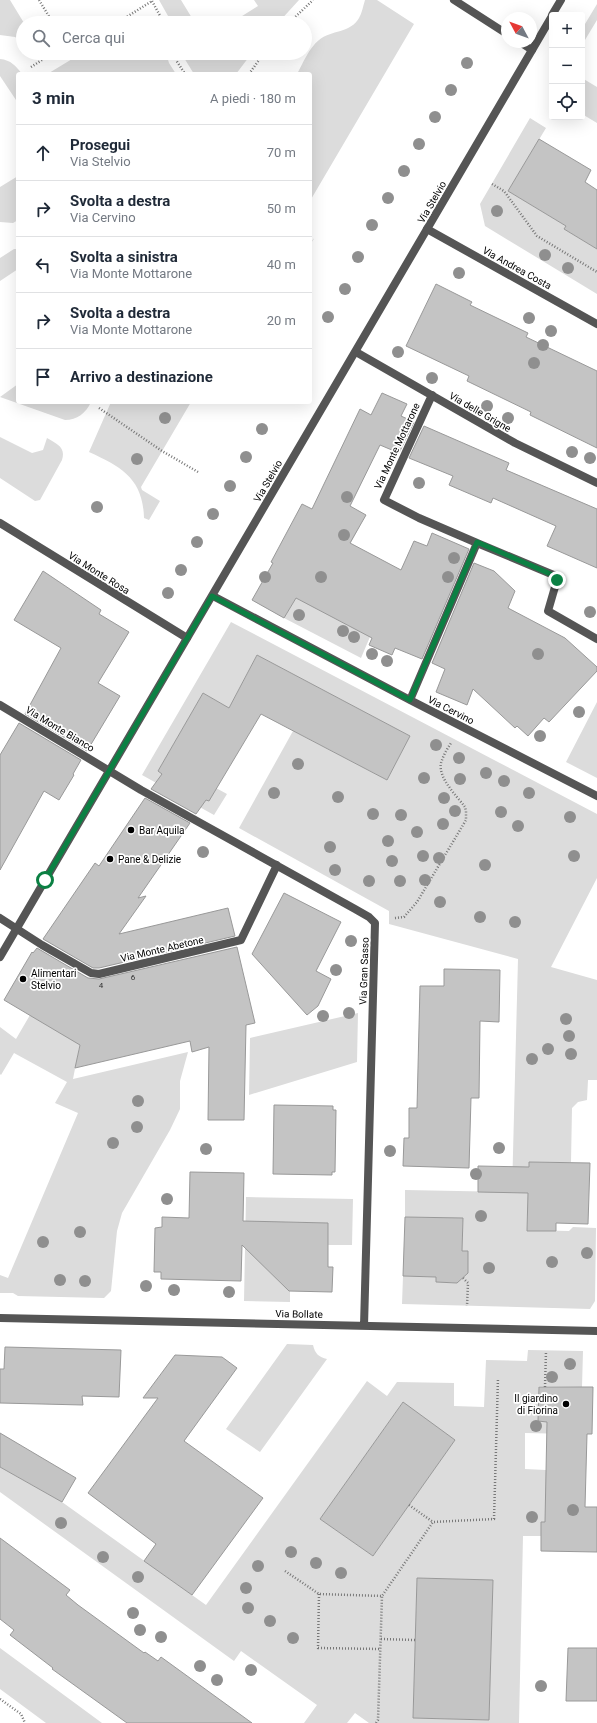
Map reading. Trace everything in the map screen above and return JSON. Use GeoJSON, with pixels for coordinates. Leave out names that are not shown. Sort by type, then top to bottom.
{"type":"FeatureCollection","features":[{"type":"Feature","properties":{"kind":"street"},"geometry":{"type":"LineString","coordinates":[[454,0],[501,30]]}},
{"type":"Feature","properties":{"kind":"street","name":"Via Stelvio"},"geometry":{"type":"LineString","coordinates":[[554,12],[561,0]]}},
{"type":"Feature","properties":{"kind":"street","name":"Via Stelvio"},"geometry":{"type":"LineString","coordinates":[[0,957],[356,352],[549,20]]}},
{"type":"Feature","properties":{"kind":"street","name":"Via Andrea Costa"},"geometry":{"type":"LineString","coordinates":[[427,229],[597,324]]}},
{"type":"Feature","properties":{"kind":"street","name":"Via delle Grigne"},"geometry":{"type":"LineString","coordinates":[[356,352],[515,443],[597,483]]}},
{"type":"Feature","properties":{"kind":"street","name":"Via Monte Mottarone"},"geometry":{"type":"LineString","coordinates":[[432,396],[384,500],[419,518],[556,576],[557,580],[548,611],[597,639]]}},
{"type":"Feature","properties":{"kind":"street","name":"Via Monte Rosa"},"geometry":{"type":"LineString","coordinates":[[0,523],[187,638]]}},
{"type":"Feature","properties":{"kind":"street"},"geometry":{"type":"LineString","coordinates":[[410,700],[477,542]]}},
{"type":"Feature","properties":{"kind":"street","name":"Via Cervino"},"geometry":{"type":"LineString","coordinates":[[212,596],[597,796]]}},
{"type":"Feature","properties":{"kind":"street","name":"Via Monte Bianco"},"geometry":{"type":"LineString","coordinates":[[0,705],[110,771]]}},
{"type":"Feature","properties":{"kind":"street"},"geometry":{"type":"LineString","coordinates":[[110,771],[141,790],[355,908],[373,921]]}},
{"type":"Feature","properties":{"kind":"street","name":"Via Monte Abetone"},"geometry":{"type":"LineString","coordinates":[[0,918],[42,945],[95,975],[237,942],[243,936],[277,866]]}},
{"type":"Feature","properties":{"kind":"street","name":"Via Gran Sasso"},"geometry":{"type":"LineString","coordinates":[[364,1326],[376,926],[373,921]]}},
{"type":"Feature","properties":{"kind":"street","name":"Via Bollate"},"geometry":{"type":"LineString","coordinates":[[0,1318],[597,1330]]}},
{"type":"Feature","properties":{"kind":"path"},"geometry":{"type":"LineString","coordinates":[[39,0],[49,16]]}},
{"type":"Feature","properties":{"kind":"path"},"geometry":{"type":"LineString","coordinates":[[296,16],[313,0]]}},
{"type":"Feature","properties":{"kind":"path"},"geometry":{"type":"LineString","coordinates":[[128,16],[152,1],[160,16]]}},
{"type":"Feature","properties":{"kind":"path"},"geometry":{"type":"LineString","coordinates":[[32,67],[42,60]]}},
{"type":"Feature","properties":{"kind":"path"},"geometry":{"type":"LineString","coordinates":[[176,60],[184,72]]}},
{"type":"Feature","properties":{"kind":"path"},"geometry":{"type":"LineString","coordinates":[[250,72],[259,60]]}},
{"type":"Feature","properties":{"kind":"path"},"geometry":{"type":"LineString","coordinates":[[492,184],[504,191],[537,236],[597,272]]}},
{"type":"Feature","properties":{"kind":"path"},"geometry":{"type":"LineString","coordinates":[[99,408],[162,451],[198,472]]}},
{"type":"Feature","properties":{"kind":"path"},"geometry":{"type":"LineString","coordinates":[[373,921],[389,917],[401,918],[410,912],[466,820],[467,813],[465,807],[446,781],[441,767],[443,758],[460,726]]}},
{"type":"Feature","properties":{"kind":"path"},"geometry":{"type":"LineString","coordinates":[[463,1278],[468,1283],[467,1306]]}},
{"type":"Feature","properties":{"kind":"path"},"geometry":{"type":"LineString","coordinates":[[545,1387],[546,1351]]}},
{"type":"Feature","properties":{"kind":"path"},"geometry":{"type":"LineString","coordinates":[[409,1505],[433,1522],[494,1519],[498,1378]]}},
{"type":"Feature","properties":{"kind":"path"},"geometry":{"type":"LineString","coordinates":[[376,1723],[378,1720],[382,1596],[433,1522]]}},
{"type":"Feature","properties":{"kind":"path"},"geometry":{"type":"LineString","coordinates":[[285,1571],[319,1594],[382,1596]]}},
{"type":"Feature","properties":{"kind":"path"},"geometry":{"type":"LineString","coordinates":[[319,1594],[318,1648],[380,1649]]}},
{"type":"Feature","properties":{"kind":"path"},"geometry":{"type":"LineString","coordinates":[[381,1639],[415,1640]]}},
{"type":"Feature","properties":{"kind":"path"},"geometry":{"type":"LineString","coordinates":[[0,1699],[21,1714],[25,1723]]}},
{"type":"Feature","properties":{"kind":"shaded area"},"geometry":{"type":"Polygon","coordinates":[[[0,0],[10,0],[20,16],[16,16],[16,38],[0,35],[0,0]]]}},
{"type":"Feature","properties":{"kind":"shaded area"},"geometry":{"type":"Polygon","coordinates":[[[159,0],[181,0],[191,16],[168,16],[159,0]]]}},
{"type":"Feature","properties":{"kind":"shaded area"},"geometry":{"type":"Polygon","coordinates":[[[254,0],[299,0],[284,16],[242,16],[258,6],[254,0]]]}},
{"type":"Feature","properties":{"kind":"shaded area"},"geometry":{"type":"Polygon","coordinates":[[[365,0],[377,0],[414,24],[312,198],[312,72],[298,72],[304,60],[312,60],[312,47],[315,43],[329,34],[351,26],[361,14],[365,0]]]}},
{"type":"Feature","properties":{"kind":"shaded area"},"geometry":{"type":"Polygon","coordinates":[[[597,4],[597,20],[585,40],[585,24],[597,4]]]}},
{"type":"Feature","properties":{"kind":"shaded area"},"geometry":{"type":"Polygon","coordinates":[[[0,59],[13,64],[21,72],[16,72],[16,100],[0,76],[0,59]]]}},
{"type":"Feature","properties":{"kind":"shaded area"},"geometry":{"type":"Polygon","coordinates":[[[70,60],[168,60],[175,72],[51,72],[70,60]]]}},
{"type":"Feature","properties":{"kind":"shaded area"},"geometry":{"type":"Polygon","coordinates":[[[185,60],[247,60],[238,72],[193,72],[185,60]]]}},
{"type":"Feature","properties":{"kind":"shaded area"},"geometry":{"type":"Polygon","coordinates":[[[585,80],[597,87],[597,123],[585,116],[585,80]]]}},
{"type":"Feature","properties":{"kind":"shaded area"},"geometry":{"type":"Polygon","coordinates":[[[530,118],[546,128],[508,191],[566,226],[564,229],[597,249],[597,294],[485,226],[480,204],[530,118]]]}},
{"type":"Feature","properties":{"kind":"shaded area"},"geometry":{"type":"Polygon","coordinates":[[[16,177],[16,221],[13,223],[0,222],[0,187],[16,177]]]}},
{"type":"Feature","properties":{"kind":"shaded area"},"geometry":{"type":"Polygon","coordinates":[[[16,249],[16,270],[0,281],[0,258],[16,249]]]}},
{"type":"Feature","properties":{"kind":"shaded area"},"geometry":{"type":"Polygon","coordinates":[[[16,385],[16,403],[0,397],[16,385]]]}},
{"type":"Feature","properties":{"kind":"shaded area"},"geometry":{"type":"Polygon","coordinates":[[[20,404],[90,404],[81,415],[73,419],[65,420],[20,404]]]}},
{"type":"Feature","properties":{"kind":"shaded area"},"geometry":{"type":"Polygon","coordinates":[[[110,404],[190,404],[141,487],[142,490],[160,501],[149,520],[144,518],[140,493],[128,476],[121,469],[89,452],[110,404]]]}},
{"type":"Feature","properties":{"kind":"shaded area"},"geometry":{"type":"Polygon","coordinates":[[[0,437],[32,453],[43,450],[47,438],[60,446],[62,449],[62,460],[40,500],[35,501],[0,478],[0,437]]]}},
{"type":"Feature","properties":{"kind":"shaded area"},"geometry":{"type":"Polygon","coordinates":[[[360,526],[316,608],[349,626],[378,618],[361,658],[284,618],[297,596],[360,526]]]}},
{"type":"Feature","properties":{"kind":"shaded area"},"geometry":{"type":"Polygon","coordinates":[[[231,622],[597,814],[597,878],[551,967],[597,980],[597,1080],[588,1080],[587,1100],[578,1102],[572,1108],[571,1162],[529,1162],[527,1230],[569,1231],[573,1227],[596,1228],[595,1301],[590,1309],[402,1304],[403,1276],[436,1277],[436,1282],[457,1283],[468,1273],[468,1251],[462,1251],[463,1222],[453,1218],[405,1217],[405,1190],[512,1192],[518,959],[389,924],[389,911],[239,828],[293,731],[387,780],[410,736],[257,655],[229,708],[203,693],[158,771],[208,801],[216,788],[227,794],[214,815],[142,775],[231,622]]]}},
{"type":"Feature","properties":{"kind":"shaded area"},"geometry":{"type":"Polygon","coordinates":[[[597,702],[597,778],[566,762],[597,702]]]}},
{"type":"Feature","properties":{"kind":"shaded area"},"geometry":{"type":"Polygon","coordinates":[[[91,987],[73,1079],[188,1052],[180,1081],[180,1109],[170,1130],[122,1213],[117,1231],[111,1291],[104,1298],[18,1296],[13,1293],[0,1293],[0,1275],[8,1278],[78,1113],[55,1103],[67,1082],[14,1053],[1,1075],[0,1074],[0,1027],[16,1039],[30,1015],[91,987]]]}},
{"type":"Feature","properties":{"kind":"shaded area"},"geometry":{"type":"Polygon","coordinates":[[[358,1013],[357,1062],[249,1095],[250,1038],[358,1013]]]}},
{"type":"Feature","properties":{"kind":"shaded area"},"geometry":{"type":"Polygon","coordinates":[[[246,1197],[353,1199],[352,1245],[328,1245],[328,1223],[269,1222],[290,1282],[290,1302],[244,1301],[246,1197]]]}},
{"type":"Feature","properties":{"kind":"shaded area"},"geometry":{"type":"Polygon","coordinates":[[[287,1344],[313,1345],[318,1355],[327,1359],[260,1452],[226,1429],[287,1344]]]}},
{"type":"Feature","properties":{"kind":"shaded area"},"geometry":{"type":"Polygon","coordinates":[[[528,1350],[583,1351],[582,1387],[539,1386],[538,1421],[572,1422],[571,1434],[525,1433],[525,1469],[546,1470],[546,1493],[569,1523],[541,1522],[541,1536],[523,1536],[519,1723],[369,1723],[355,1713],[347,1723],[304,1723],[317,1705],[241,1651],[234,1661],[0,1492],[0,1467],[62,1502],[206,1605],[367,1381],[387,1396],[397,1382],[454,1383],[454,1406],[484,1407],[486,1360],[527,1361],[528,1350]],[[402,1403],[320,1519],[373,1556],[455,1440],[402,1403]],[[417,1578],[413,1718],[489,1720],[493,1580],[417,1578]]]}},
{"type":"Feature","properties":{"kind":"shaded area"},"geometry":{"type":"Polygon","coordinates":[[[0,1648],[102,1723],[46,1723],[0,1689],[0,1648]]]}},
{"type":"Feature","properties":{"kind":"building"},"geometry":{"type":"Polygon","coordinates":[[[539,139],[591,170],[585,182],[597,190],[597,249],[564,229],[566,226],[508,191],[539,139]]]}},
{"type":"Feature","properties":{"kind":"building"},"geometry":{"type":"Polygon","coordinates":[[[436,284],[472,302],[470,305],[528,333],[526,337],[597,371],[597,448],[530,415],[531,412],[467,381],[469,376],[406,346],[436,284]]]}},
{"type":"Feature","properties":{"kind":"building"},"geometry":{"type":"Polygon","coordinates":[[[382,393],[407,404],[401,416],[414,422],[399,453],[380,445],[350,506],[366,515],[350,543],[401,570],[414,541],[427,546],[432,533],[469,549],[422,659],[395,648],[392,655],[369,645],[372,638],[296,598],[284,618],[252,600],[273,563],[271,562],[302,504],[312,509],[360,409],[371,415],[382,393]]]}},
{"type":"Feature","properties":{"kind":"building"},"geometry":{"type":"Polygon","coordinates":[[[424,426],[509,463],[506,470],[597,509],[597,568],[547,546],[556,526],[493,498],[491,503],[449,485],[453,476],[409,458],[424,426]]]}},
{"type":"Feature","properties":{"kind":"building"},"geometry":{"type":"Polygon","coordinates":[[[474,563],[494,571],[515,591],[508,608],[565,638],[597,667],[597,671],[549,722],[544,718],[528,736],[517,726],[515,728],[473,689],[467,705],[436,692],[445,669],[432,663],[474,563]]]}},
{"type":"Feature","properties":{"kind":"building"},"geometry":{"type":"Polygon","coordinates":[[[43,571],[101,610],[99,614],[129,632],[98,683],[120,696],[87,751],[25,714],[61,648],[14,620],[43,571]]]}},
{"type":"Feature","properties":{"kind":"building"},"geometry":{"type":"Polygon","coordinates":[[[257,655],[410,736],[387,780],[261,714],[209,801],[206,800],[196,814],[151,789],[162,774],[158,771],[203,693],[229,708],[257,655]]]}},
{"type":"Feature","properties":{"kind":"building"},"geometry":{"type":"Polygon","coordinates":[[[19,723],[81,760],[59,800],[44,791],[0,870],[0,755],[19,723]]]}},
{"type":"Feature","properties":{"kind":"building"},"geometry":{"type":"Polygon","coordinates":[[[145,798],[190,823],[138,898],[146,896],[119,934],[228,908],[235,936],[99,968],[93,968],[43,939],[95,863],[99,866],[145,798]]]}},
{"type":"Feature","properties":{"kind":"building"},"geometry":{"type":"Polygon","coordinates":[[[284,893],[341,922],[316,971],[331,979],[318,1006],[307,1015],[252,954],[284,893]]]}},
{"type":"Feature","properties":{"kind":"building"},"geometry":{"type":"Polygon","coordinates":[[[237,947],[255,1023],[246,1025],[244,1120],[208,1120],[209,1047],[192,1052],[190,1041],[75,1068],[80,1045],[4,1000],[32,952],[33,953],[37,948],[88,978],[99,979],[237,947]]]}},
{"type":"Feature","properties":{"kind":"building"},"geometry":{"type":"Polygon","coordinates":[[[444,969],[500,970],[499,1022],[480,1021],[479,1098],[471,1098],[469,1168],[403,1166],[404,1138],[409,1138],[409,1108],[417,1108],[420,986],[444,986],[444,969]]]}},
{"type":"Feature","properties":{"kind":"building"},"geometry":{"type":"Polygon","coordinates":[[[274,1105],[333,1106],[333,1110],[336,1110],[335,1172],[332,1172],[332,1175],[273,1174],[274,1105]]]}},
{"type":"Feature","properties":{"kind":"building"},"geometry":{"type":"Polygon","coordinates":[[[529,1162],[590,1163],[588,1224],[556,1223],[556,1231],[527,1231],[528,1193],[478,1192],[478,1166],[529,1167],[529,1162]]]}},
{"type":"Feature","properties":{"kind":"building"},"geometry":{"type":"Polygon","coordinates":[[[190,1172],[244,1173],[243,1221],[328,1223],[328,1267],[333,1267],[332,1292],[289,1291],[242,1245],[241,1281],[161,1279],[161,1272],[154,1272],[155,1228],[162,1227],[162,1217],[189,1218],[190,1172]]]}},
{"type":"Feature","properties":{"kind":"building"},"geometry":{"type":"Polygon","coordinates":[[[405,1217],[463,1218],[462,1251],[468,1251],[468,1273],[457,1283],[436,1282],[436,1277],[403,1276],[405,1217]]]}},
{"type":"Feature","properties":{"kind":"building"},"geometry":{"type":"Polygon","coordinates":[[[5,1347],[121,1350],[119,1397],[82,1396],[83,1405],[0,1403],[0,1369],[4,1369],[5,1347]]]}},
{"type":"Feature","properties":{"kind":"building"},"geometry":{"type":"Polygon","coordinates":[[[175,1355],[222,1357],[237,1368],[184,1441],[263,1498],[192,1595],[144,1561],[156,1544],[88,1493],[158,1398],[143,1398],[175,1355]]]}},
{"type":"Feature","properties":{"kind":"building"},"geometry":{"type":"Polygon","coordinates":[[[539,1387],[593,1387],[592,1434],[587,1434],[585,1507],[597,1507],[597,1552],[541,1551],[541,1522],[545,1522],[547,1422],[538,1421],[539,1387]]]}},
{"type":"Feature","properties":{"kind":"building"},"geometry":{"type":"Polygon","coordinates":[[[403,1402],[455,1440],[373,1556],[320,1519],[403,1402]]]}},
{"type":"Feature","properties":{"kind":"building"},"geometry":{"type":"Polygon","coordinates":[[[0,1433],[76,1478],[62,1502],[0,1467],[0,1433]]]}},
{"type":"Feature","properties":{"kind":"building"},"geometry":{"type":"Polygon","coordinates":[[[0,1538],[70,1590],[66,1595],[78,1605],[144,1653],[145,1652],[158,1661],[161,1657],[252,1723],[127,1723],[52,1669],[53,1668],[10,1635],[14,1630],[0,1619],[0,1538]]]}},
{"type":"Feature","properties":{"kind":"building"},"geometry":{"type":"Polygon","coordinates":[[[417,1578],[493,1580],[489,1720],[413,1718],[417,1578]]]}},
{"type":"Feature","properties":{"kind":"building"},"geometry":{"type":"Polygon","coordinates":[[[568,1648],[597,1648],[597,1701],[566,1701],[568,1648]]]}},
{"type":"Feature","properties":{"kind":"place","name":"Bar Aquila"},"geometry":{"type":"Point","coordinates":[131,830]}},
{"type":"Feature","properties":{"kind":"place","name":"Pane & Delizie"},"geometry":{"type":"Point","coordinates":[110,859]}},
{"type":"Feature","properties":{"kind":"place","name":"Alimentari Stelvio"},"geometry":{"type":"Point","coordinates":[23,979]}},
{"type":"Feature","properties":{"kind":"place","name":"Il giardino di Fiorina"},"geometry":{"type":"Point","coordinates":[566,1404]}},
{"type":"Feature","properties":{"kind":"route"},"geometry":{"type":"LineString","coordinates":[[45,880],[212,596],[410,700],[477,542],[556,576],[557,580]]}}]}
